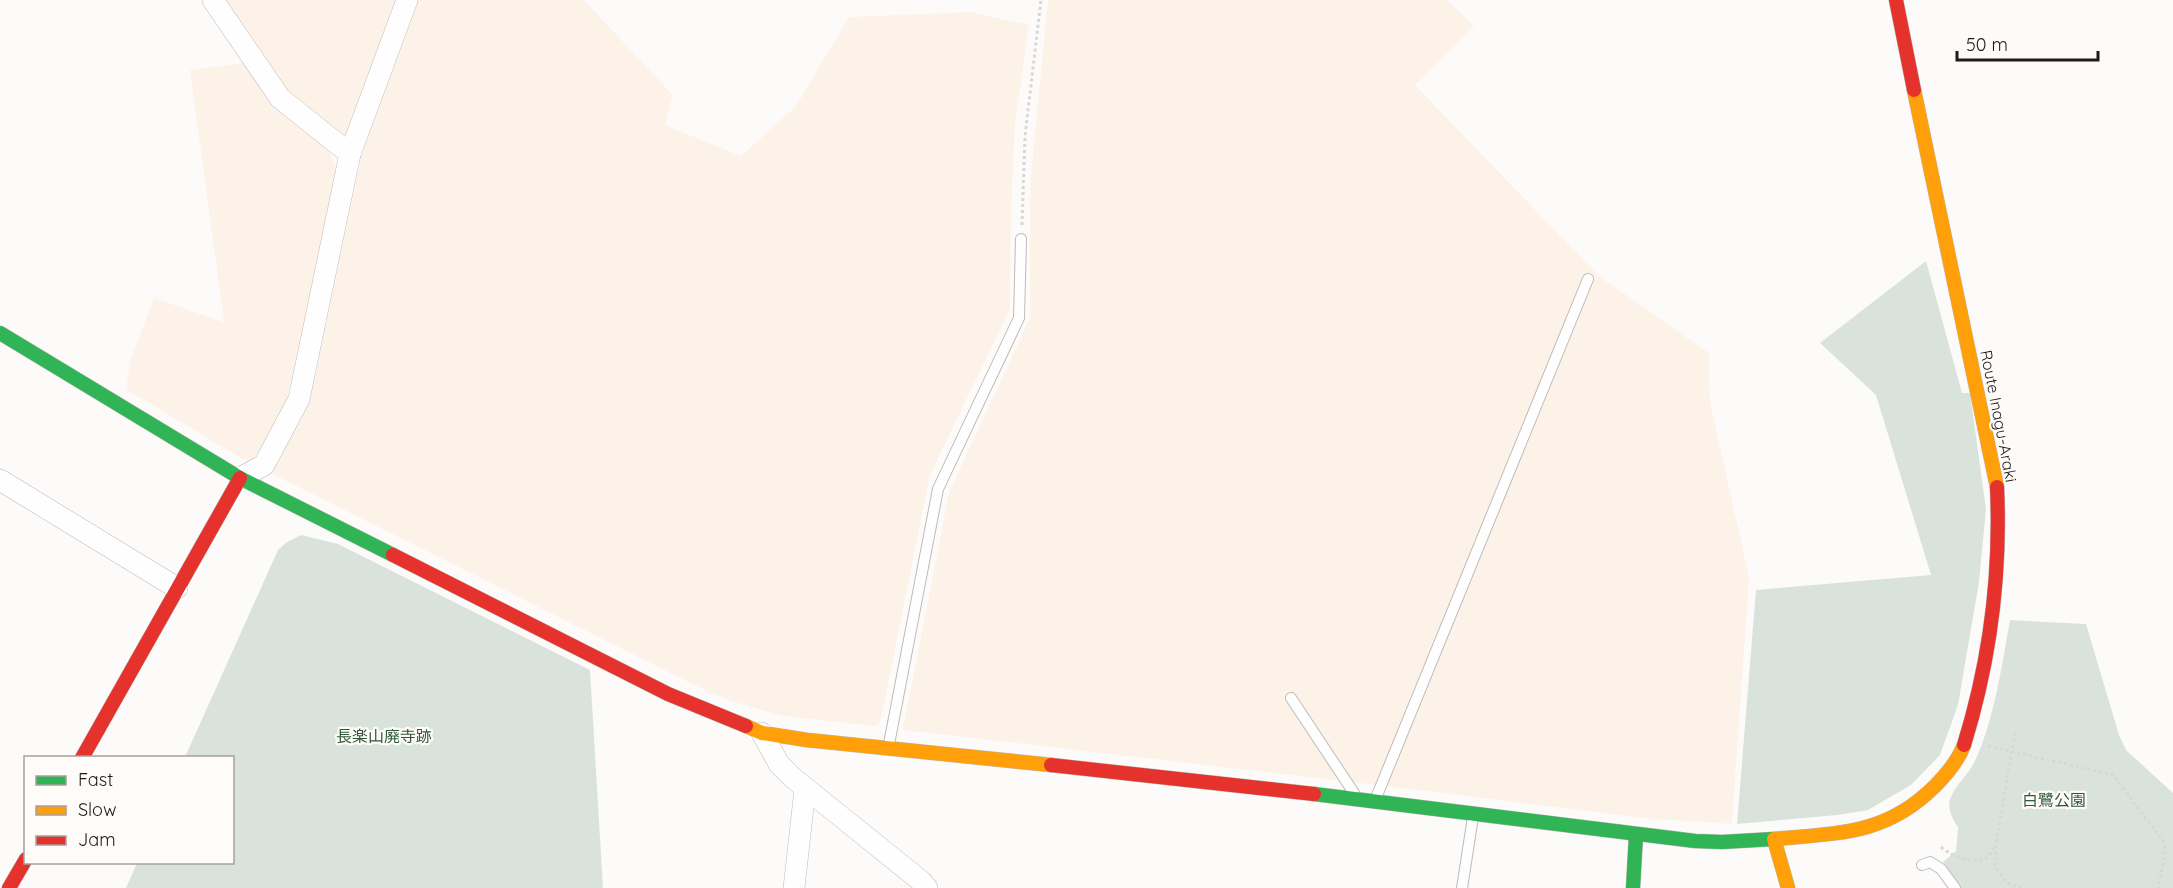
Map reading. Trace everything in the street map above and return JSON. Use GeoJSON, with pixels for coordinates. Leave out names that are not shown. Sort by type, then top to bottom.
{"type":"FeatureCollection","features":[{"type":"Feature","properties":{"kind":"street"},"geometry":{"type":"LineString","coordinates":[[213,0],[280,98],[350,154]]}},
{"type":"Feature","properties":{"kind":"street"},"geometry":{"type":"LineString","coordinates":[[83,756],[240,478],[264,465],[298,399],[350,154],[407,0]]}},
{"type":"Feature","properties":{"kind":"street","name":"Route Inagu-Araki"},"geometry":{"type":"LineString","coordinates":[[0,333],[240,478],[668,694],[762,733],[807,740],[1375,801],[1636,835],[1722,842],[1852,832],[1883,822],[1907,810],[1950,771],[1962,750],[1984,664],[1994,608],[1999,531],[1997,482],[1935,197],[1896,0]]}},
{"type":"Feature","properties":{"kind":"street"},"geometry":{"type":"LineString","coordinates":[[0,480],[177,588]]}},
{"type":"Feature","properties":{"kind":"street"},"geometry":{"type":"LineString","coordinates":[[762,733],[779,764],[805,789],[927,888]]}},
{"type":"Feature","properties":{"kind":"street"},"geometry":{"type":"LineString","coordinates":[[794,888],[805,789]]}},
{"type":"Feature","properties":{"kind":"street"},"geometry":{"type":"LineString","coordinates":[[1634,888],[1636,835]]}},
{"type":"Feature","properties":{"kind":"street"},"geometry":{"type":"LineString","coordinates":[[1774,839],[1788,888]]}},
{"type":"Feature","properties":{"kind":"street"},"geometry":{"type":"LineString","coordinates":[[9,888],[24,862]]}},
{"type":"Feature","properties":{"kind":"lane"},"geometry":{"type":"LineString","coordinates":[[888,747],[938,489],[1019,318],[1021,239]]}},
{"type":"Feature","properties":{"kind":"lane"},"geometry":{"type":"LineString","coordinates":[[1375,801],[1587,279]]}},
{"type":"Feature","properties":{"kind":"lane"},"geometry":{"type":"LineString","coordinates":[[1292,698],[1359,800]]}},
{"type":"Feature","properties":{"kind":"lane"},"geometry":{"type":"LineString","coordinates":[[1462,888],[1474,813]]}},
{"type":"Feature","properties":{"kind":"lane"},"geometry":{"type":"LineString","coordinates":[[1922,865],[1930,862],[1941,869],[1955,888]]}},
{"type":"Feature","properties":{"kind":"path"},"geometry":{"type":"LineString","coordinates":[[1021,239],[1025,136],[1041,0]]}},
{"type":"Feature","properties":{"kind":"path"},"geometry":{"type":"LineString","coordinates":[[2015,733],[1996,845],[1995,866],[2007,883],[2022,888]]}},
{"type":"Feature","properties":{"kind":"path"},"geometry":{"type":"LineString","coordinates":[[1985,746],[2113,775],[2164,842],[2165,855],[2158,888]]}},
{"type":"Feature","properties":{"kind":"path"},"geometry":{"type":"LineString","coordinates":[[1941,847],[1953,856],[1970,861],[1985,860],[1996,845]]}},
{"type":"Feature","properties":{"kind":"shaded area"},"geometry":{"type":"Polygon","coordinates":[[[221,0],[584,0],[673,95],[665,125],[741,156],[796,106],[849,17],[970,12],[1029,25],[1015,124],[1010,309],[930,475],[880,723],[875,726],[783,716],[734,702],[700,688],[272,474],[303,414],[314,382],[361,159],[286,94],[221,0]]]}},
{"type":"Feature","properties":{"kind":"shaded area"},"geometry":{"type":"Polygon","coordinates":[[[1048,0],[1447,0],[1474,26],[1415,85],[1599,276],[1709,353],[1710,402],[1749,577],[1732,824],[1643,818],[903,730],[949,492],[1030,318],[1030,184],[1048,0]]]}},
{"type":"Feature","properties":{"kind":"shaded area"},"geometry":{"type":"Polygon","coordinates":[[[244,63],[279,110],[330,152],[338,176],[286,404],[268,440],[252,461],[244,460],[126,389],[130,362],[154,298],[224,322],[190,70],[244,63]]]}},
{"type":"Feature","properties":{"kind":"green space"},"geometry":{"type":"Polygon","coordinates":[[[1926,261],[1962,393],[1970,393],[1986,509],[1979,582],[1958,705],[1940,755],[1911,785],[1868,810],[1737,824],[1756,590],[1931,575],[1876,395],[1820,343],[1926,261]]]}},
{"type":"Feature","properties":{"kind":"green space","name":"長楽山廃寺跡"},"geometry":{"type":"Polygon","coordinates":[[[301,535],[338,544],[590,670],[603,888],[126,888],[137,864],[234,864],[234,756],[185,756],[278,550],[301,535]]]}},
{"type":"Feature","properties":{"kind":"green space","name":"白鷺公園"},"geometry":{"type":"Polygon","coordinates":[[[2010,620],[2086,624],[2119,735],[2126,750],[2173,793],[2173,888],[1961,888],[1943,862],[1956,851],[1958,827],[1949,805],[1953,792],[1974,763],[1987,730],[2010,620]]]}},
{"type":"Feature","properties":{"kind":"traffic: fast"},"geometry":{"type":"LineString","coordinates":[[0,333],[240,478],[393,555]]}},
{"type":"Feature","properties":{"kind":"traffic: fast"},"geometry":{"type":"LineString","coordinates":[[1314,794],[1695,841],[1774,839]]}},
{"type":"Feature","properties":{"kind":"traffic: fast"},"geometry":{"type":"LineString","coordinates":[[1633,888],[1636,835]]}},
{"type":"Feature","properties":{"kind":"traffic: slow"},"geometry":{"type":"LineString","coordinates":[[1914,90],[1997,487]]}},
{"type":"Feature","properties":{"kind":"traffic: slow"},"geometry":{"type":"LineString","coordinates":[[746,726],[762,733],[807,740],[1051,765]]}},
{"type":"Feature","properties":{"kind":"traffic: slow"},"geometry":{"type":"LineString","coordinates":[[1788,888],[1774,839],[1841,833],[1880,823],[1917,802],[1948,772],[1964,745]]}},
{"type":"Feature","properties":{"kind":"traffic: jam"},"geometry":{"type":"LineString","coordinates":[[1896,0],[1914,90]]}},
{"type":"Feature","properties":{"kind":"traffic: jam"},"geometry":{"type":"LineString","coordinates":[[83,756],[240,478]]}},
{"type":"Feature","properties":{"kind":"traffic: jam"},"geometry":{"type":"LineString","coordinates":[[1964,745],[1981,681],[1992,617],[1997,552],[1997,487]]}},
{"type":"Feature","properties":{"kind":"traffic: jam"},"geometry":{"type":"LineString","coordinates":[[393,555],[668,694],[746,726]]}},
{"type":"Feature","properties":{"kind":"traffic: jam"},"geometry":{"type":"LineString","coordinates":[[1051,765],[1314,794]]}},
{"type":"Feature","properties":{"kind":"traffic: jam"},"geometry":{"type":"LineString","coordinates":[[9,888],[24,862]]}}]}
